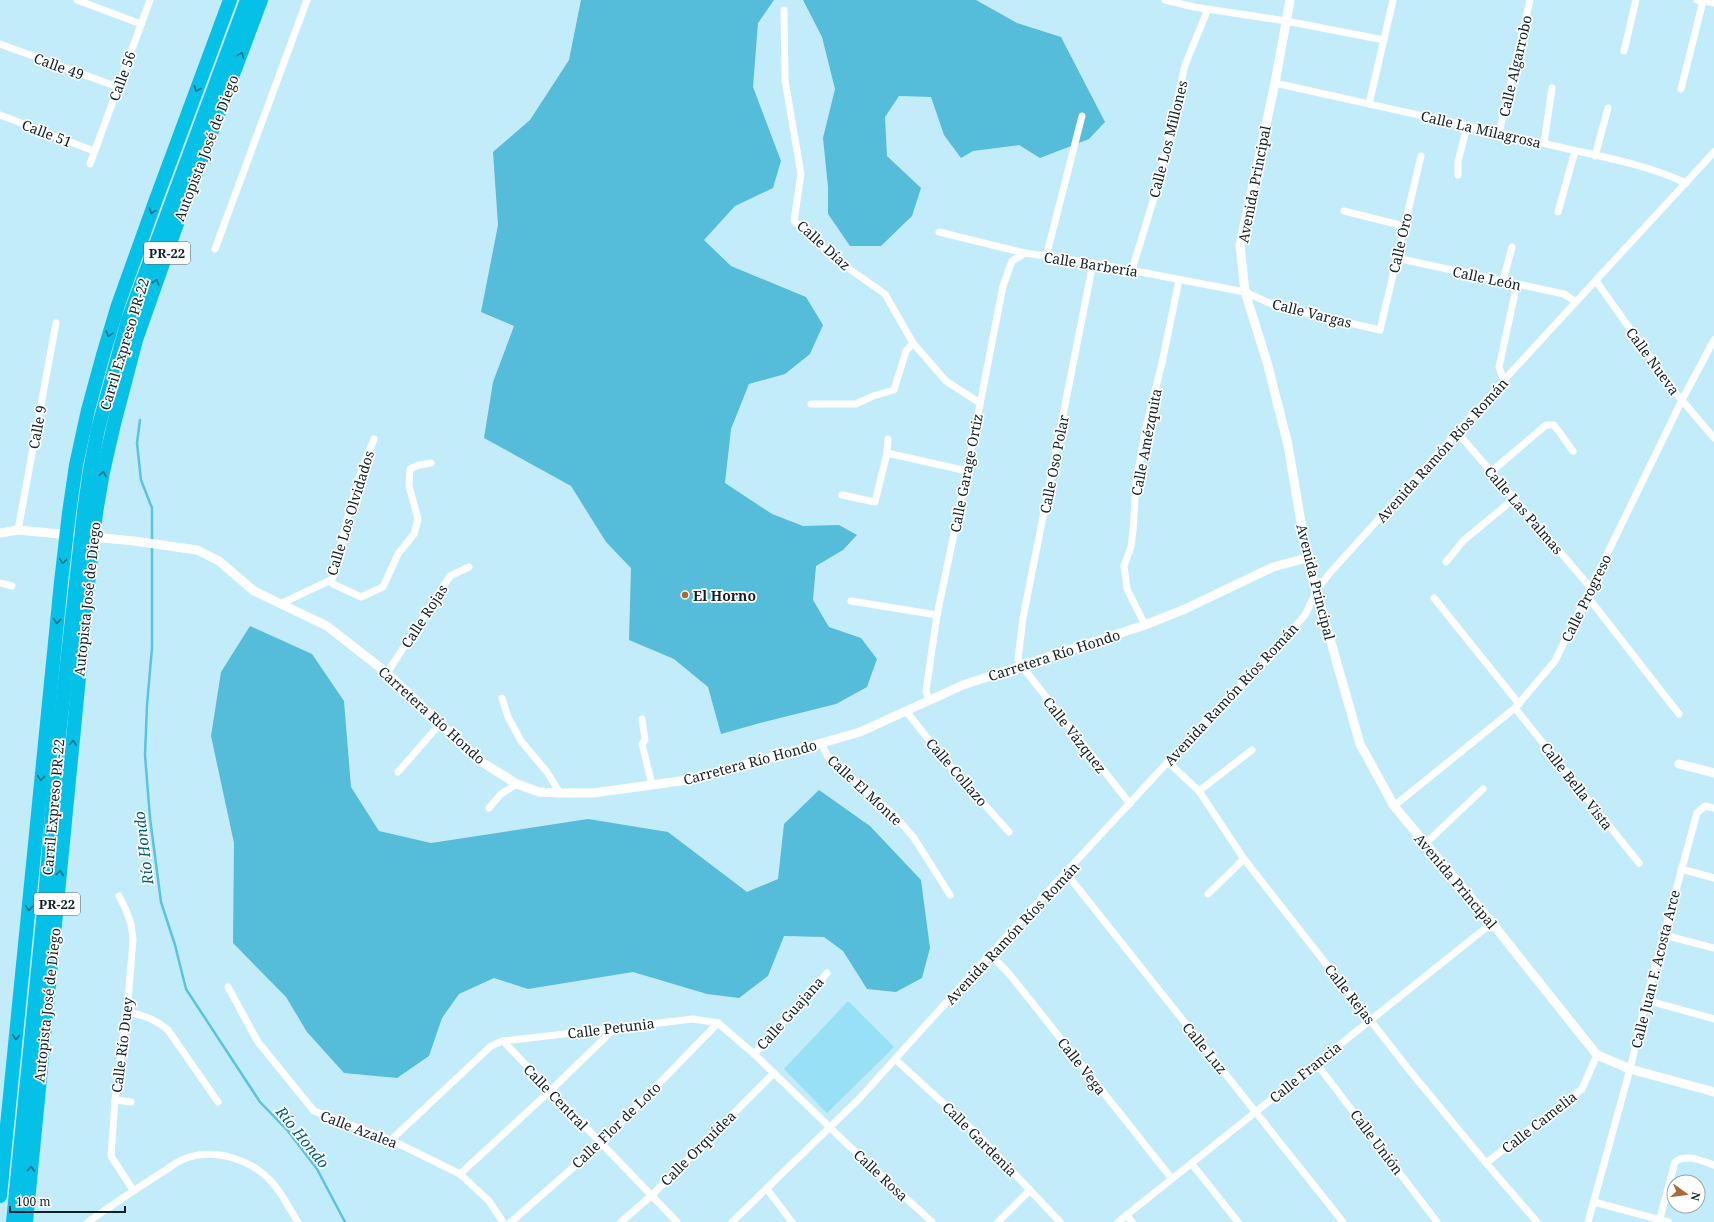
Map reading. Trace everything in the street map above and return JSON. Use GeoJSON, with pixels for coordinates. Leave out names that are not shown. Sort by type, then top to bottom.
{"type":"FeatureCollection","features":[{"type":"Feature","properties":{"kind":"highway","name":"Autopista José de Diego"},"geometry":{"type":"LineString","coordinates":[[0,1196],[61,582],[69,513],[88,410],[118,305],[230,0]]}},
{"type":"Feature","properties":{"kind":"highway","name":"Carril Expreso PR-22"},"geometry":{"type":"LineString","coordinates":[[90,512],[98,428],[128,320],[247,0]]}},
{"type":"Feature","properties":{"kind":"highway","name":"Autopista José de Diego"},"geometry":{"type":"LineString","coordinates":[[26,1222],[82,584],[90,512],[136,340],[174,232],[261,0]]}},
{"type":"Feature","properties":{"kind":"highway","name":"Carril Expreso PR-22"},"geometry":{"type":"LineString","coordinates":[[13,1222],[44,910],[56,760],[82,584]]}},
{"type":"Feature","properties":{"kind":"street"},"geometry":{"type":"LineString","coordinates":[[77,0],[141,24]]}},
{"type":"Feature","properties":{"kind":"street","name":"Calle 56"},"geometry":{"type":"LineString","coordinates":[[90,164],[150,0]]}},
{"type":"Feature","properties":{"kind":"street"},"geometry":{"type":"LineString","coordinates":[[215,249],[307,0]]}},
{"type":"Feature","properties":{"kind":"street"},"geometry":{"type":"LineString","coordinates":[[1165,0],[1384,40]]}},
{"type":"Feature","properties":{"kind":"street","name":"Avenida Principal"},"geometry":{"type":"LineString","coordinates":[[1290,0],[1240,245],[1245,292],[1267,362],[1288,445],[1307,558],[1360,744],[1394,806],[1492,923],[1598,1055],[1630,1069],[1714,1092]]}},
{"type":"Feature","properties":{"kind":"street"},"geometry":{"type":"LineString","coordinates":[[1369,104],[1393,0]]}},
{"type":"Feature","properties":{"kind":"street","name":"Calle Algarrobo"},"geometry":{"type":"LineString","coordinates":[[1500,133],[1530,0]]}},
{"type":"Feature","properties":{"kind":"street"},"geometry":{"type":"LineString","coordinates":[[1624,51],[1636,0]]}},
{"type":"Feature","properties":{"kind":"street"},"geometry":{"type":"LineString","coordinates":[[1681,89],[1700,1],[1714,4]]}},
{"type":"Feature","properties":{"kind":"street","name":"Calle Los Millones"},"geometry":{"type":"LineString","coordinates":[[1132,270],[1160,178],[1185,65],[1208,9]]}},
{"type":"Feature","properties":{"kind":"street","name":"Calle Díaz"},"geometry":{"type":"LineString","coordinates":[[784,10],[785,80],[801,174],[794,221],[838,261],[885,294],[913,343],[946,381],[980,403]]}},
{"type":"Feature","properties":{"kind":"street","name":"Calle 49"},"geometry":{"type":"LineString","coordinates":[[0,44],[118,87]]}},
{"type":"Feature","properties":{"kind":"street","name":"Calle La Milagrosa"},"geometry":{"type":"LineString","coordinates":[[1274,83],[1575,151],[1667,174],[1686,183]]}},
{"type":"Feature","properties":{"kind":"street"},"geometry":{"type":"LineString","coordinates":[[1544,144],[1552,88]]}},
{"type":"Feature","properties":{"kind":"street"},"geometry":{"type":"LineString","coordinates":[[1595,156],[1608,108]]}},
{"type":"Feature","properties":{"kind":"street","name":"Calle 51"},"geometry":{"type":"LineString","coordinates":[[0,115],[94,151]]}},
{"type":"Feature","properties":{"kind":"street"},"geometry":{"type":"LineString","coordinates":[[1046,256],[1082,116]]}},
{"type":"Feature","properties":{"kind":"street"},"geometry":{"type":"LineString","coordinates":[[1458,175],[1458,162],[1466,126]]}},
{"type":"Feature","properties":{"kind":"street"},"geometry":{"type":"LineString","coordinates":[[1558,212],[1575,151]]}},
{"type":"Feature","properties":{"kind":"street","name":"Avenida Ramón Ríos Román"},"geometry":{"type":"LineString","coordinates":[[732,1222],[859,1099],[896,1060],[990,954],[1292,631],[1305,615],[1317,590],[1329,574],[1504,380],[1714,152]]}},
{"type":"Feature","properties":{"kind":"street","name":"Calle Oro"},"geometry":{"type":"LineString","coordinates":[[1380,330],[1421,156]]}},
{"type":"Feature","properties":{"kind":"street"},"geometry":{"type":"LineString","coordinates":[[1344,211],[1404,226]]}},
{"type":"Feature","properties":{"kind":"street","name":"Calle Barbería"},"geometry":{"type":"LineString","coordinates":[[939,232],[1025,254],[1093,263],[1245,292]]}},
{"type":"Feature","properties":{"kind":"street"},"geometry":{"type":"LineString","coordinates":[[1503,281],[1512,247]]}},
{"type":"Feature","properties":{"kind":"street","name":"Calle Garage Ortiz"},"geometry":{"type":"LineString","coordinates":[[929,701],[926,691],[937,615],[968,471],[1003,286],[1012,261],[1025,254]]}},
{"type":"Feature","properties":{"kind":"street","name":"Calle León"},"geometry":{"type":"LineString","coordinates":[[1396,258],[1564,294],[1576,302]]}},
{"type":"Feature","properties":{"kind":"street","name":"Calle Oso Polar"},"geometry":{"type":"LineString","coordinates":[[1021,666],[1018,659],[1023,618],[1093,263]]}},
{"type":"Feature","properties":{"kind":"street","name":"Calle Amézquita"},"geometry":{"type":"LineString","coordinates":[[1145,625],[1127,589],[1124,566],[1131,547],[1136,482],[1146,427],[1162,363],[1179,280]]}},
{"type":"Feature","properties":{"kind":"street","name":"Calle Nueva"},"geometry":{"type":"LineString","coordinates":[[1596,281],[1682,400],[1714,438]]}},
{"type":"Feature","properties":{"kind":"street"},"geometry":{"type":"LineString","coordinates":[[1504,380],[1499,367],[1517,284]]}},
{"type":"Feature","properties":{"kind":"street","name":"Calle Vargas"},"geometry":{"type":"LineString","coordinates":[[1245,292],[1276,306],[1380,330]]}},
{"type":"Feature","properties":{"kind":"street","name":"Calle 9"},"geometry":{"type":"LineString","coordinates":[[18,530],[56,323]]}},
{"type":"Feature","properties":{"kind":"street","name":"Calle Progreso"},"geometry":{"type":"LineString","coordinates":[[1394,806],[1517,706],[1555,661],[1682,400],[1714,340]]}},
{"type":"Feature","properties":{"kind":"street"},"geometry":{"type":"LineString","coordinates":[[812,404],[856,404],[873,396],[894,390],[906,351],[913,343]]}},
{"type":"Feature","properties":{"kind":"street"},"geometry":{"type":"LineString","coordinates":[[1492,470],[1546,425],[1554,425],[1573,451]]}},
{"type":"Feature","properties":{"kind":"street","name":"Calle Las Palmas"},"geometry":{"type":"LineString","coordinates":[[1457,432],[1492,470],[1591,588]]}},
{"type":"Feature","properties":{"kind":"street","name":"Calle Los Olvidados"},"geometry":{"type":"LineString","coordinates":[[280,604],[331,580],[334,575],[352,497],[361,468],[374,439]]}},
{"type":"Feature","properties":{"kind":"street"},"geometry":{"type":"LineString","coordinates":[[842,496],[875,502],[887,453],[888,439]]}},
{"type":"Feature","properties":{"kind":"street"},"geometry":{"type":"LineString","coordinates":[[887,453],[968,471]]}},
{"type":"Feature","properties":{"kind":"street"},"geometry":{"type":"LineString","coordinates":[[331,580],[333,584],[361,597],[383,587],[398,554],[414,534],[418,519],[409,486],[410,469],[419,465],[431,463]]}},
{"type":"Feature","properties":{"kind":"street"},"geometry":{"type":"LineString","coordinates":[[1446,562],[1464,540],[1515,498]]}},
{"type":"Feature","properties":{"kind":"street","name":"Carretera Río Hondo"},"geometry":{"type":"LineString","coordinates":[[0,533],[18,530],[134,541],[178,546],[197,550],[219,561],[254,590],[327,626],[386,673],[477,760],[517,784],[539,792],[560,793],[593,793],[695,779],[860,732],[963,685],[1145,625],[1185,609],[1273,567],[1307,558]]}},
{"type":"Feature","properties":{"kind":"street","name":"Calle Rojas"},"geometry":{"type":"LineString","coordinates":[[386,673],[450,576],[469,567]]}},
{"type":"Feature","properties":{"kind":"street"},"geometry":{"type":"LineString","coordinates":[[0,583],[12,586]]}},
{"type":"Feature","properties":{"kind":"street"},"geometry":{"type":"LineString","coordinates":[[1587,596],[1679,714]]}},
{"type":"Feature","properties":{"kind":"street","name":"Calle Bella Vista"},"geometry":{"type":"LineString","coordinates":[[1434,598],[1639,863]]}},
{"type":"Feature","properties":{"kind":"street"},"geometry":{"type":"LineString","coordinates":[[851,600],[937,615]]}},
{"type":"Feature","properties":{"kind":"street","name":"Calle Vázquez"},"geometry":{"type":"LineString","coordinates":[[1021,666],[1130,804]]}},
{"type":"Feature","properties":{"kind":"street"},"geometry":{"type":"LineString","coordinates":[[502,698],[508,717],[521,741],[547,772],[560,793]]}},
{"type":"Feature","properties":{"kind":"street","name":"Calle Collazo"},"geometry":{"type":"LineString","coordinates":[[906,711],[944,759],[1009,832]]}},
{"type":"Feature","properties":{"kind":"street"},"geometry":{"type":"LineString","coordinates":[[642,718],[645,740],[642,744],[652,785]]}},
{"type":"Feature","properties":{"kind":"street"},"geometry":{"type":"LineString","coordinates":[[398,772],[439,725]]}},
{"type":"Feature","properties":{"kind":"street","name":"Calle El Monte"},"geometry":{"type":"LineString","coordinates":[[821,743],[829,759],[895,816],[914,838],[950,895]]}},
{"type":"Feature","properties":{"kind":"street"},"geometry":{"type":"LineString","coordinates":[[1199,791],[1252,750]]}},
{"type":"Feature","properties":{"kind":"street","name":"Calle Rejas"},"geometry":{"type":"LineString","coordinates":[[1168,762],[1199,791],[1244,859],[1370,1020],[1486,1164],[1537,1222]]}},
{"type":"Feature","properties":{"kind":"street"},"geometry":{"type":"LineString","coordinates":[[1679,764],[1714,773]]}},
{"type":"Feature","properties":{"kind":"street"},"geometry":{"type":"LineString","coordinates":[[489,808],[501,794],[517,784]]}},
{"type":"Feature","properties":{"kind":"street"},"geometry":{"type":"LineString","coordinates":[[1425,844],[1483,789]]}},
{"type":"Feature","properties":{"kind":"street","name":"Calle Juan F. Acosta Arce"},"geometry":{"type":"LineString","coordinates":[[1588,1222],[1697,813],[1705,806],[1714,808]]}},
{"type":"Feature","properties":{"kind":"street"},"geometry":{"type":"LineString","coordinates":[[1208,894],[1244,859]]}},
{"type":"Feature","properties":{"kind":"street"},"geometry":{"type":"LineString","coordinates":[[1681,870],[1714,878]]}},
{"type":"Feature","properties":{"kind":"street","name":"Calle Luz"},"geometry":{"type":"LineString","coordinates":[[1066,873],[1343,1222]]}},
{"type":"Feature","properties":{"kind":"street","name":"Calle Río Duey"},"geometry":{"type":"LineString","coordinates":[[119,896],[131,924],[133,940],[128,1012],[115,1100],[111,1156],[133,1190]]}},
{"type":"Feature","properties":{"kind":"street","name":"Calle Francia"},"geometry":{"type":"LineString","coordinates":[[1118,1222],[1492,923]]}},
{"type":"Feature","properties":{"kind":"street"},"geometry":{"type":"LineString","coordinates":[[1664,935],[1714,948]]}},
{"type":"Feature","properties":{"kind":"street","name":"Calle Vega"},"geometry":{"type":"LineString","coordinates":[[990,954],[1021,989],[1172,1179]]}},
{"type":"Feature","properties":{"kind":"street","name":"Calle Guajana"},"geometry":{"type":"LineString","coordinates":[[754,1054],[827,973]]}},
{"type":"Feature","properties":{"kind":"street","name":"Calle Azalea"},"geometry":{"type":"LineString","coordinates":[[228,987],[258,1042],[314,1111],[391,1140],[460,1174],[489,1202],[503,1222]]}},
{"type":"Feature","properties":{"kind":"street"},"geometry":{"type":"LineString","coordinates":[[1646,1000],[1714,1019]]}},
{"type":"Feature","properties":{"kind":"street"},"geometry":{"type":"LineString","coordinates":[[128,1012],[148,1016],[168,1030],[218,1102]]}},
{"type":"Feature","properties":{"kind":"street","name":"Calle Petunia"},"geometry":{"type":"LineString","coordinates":[[391,1140],[491,1046],[503,1041],[693,1019],[718,1024],[754,1054],[830,1126]]}},
{"type":"Feature","properties":{"kind":"street","name":"Calle Flor de Loto"},"geometry":{"type":"LineString","coordinates":[[511,1222],[601,1143],[718,1024]]}},
{"type":"Feature","properties":{"kind":"street"},"geometry":{"type":"LineString","coordinates":[[460,1174],[550,1091],[615,1028]]}},
{"type":"Feature","properties":{"kind":"street","name":"Calle Central"},"geometry":{"type":"LineString","coordinates":[[503,1041],[677,1222]]}},
{"type":"Feature","properties":{"kind":"street","name":"Calle Camelia"},"geometry":{"type":"LineString","coordinates":[[1486,1164],[1582,1089],[1598,1055]]}},
{"type":"Feature","properties":{"kind":"street","name":"Calle Gardenia"},"geometry":{"type":"LineString","coordinates":[[896,1060],[976,1133],[1060,1222]]}},
{"type":"Feature","properties":{"kind":"street","name":"Calle Unión"},"geometry":{"type":"LineString","coordinates":[[1316,1063],[1437,1222]]}},
{"type":"Feature","properties":{"kind":"street","name":"Calle Orquídea"},"geometry":{"type":"LineString","coordinates":[[621,1222],[651,1196],[774,1073]]}},
{"type":"Feature","properties":{"kind":"street"},"geometry":{"type":"LineString","coordinates":[[115,1100],[131,1102]]}},
{"type":"Feature","properties":{"kind":"street","name":"Calle Rosa"},"geometry":{"type":"LineString","coordinates":[[830,1126],[932,1222]]}},
{"type":"Feature","properties":{"kind":"street"},"geometry":{"type":"LineString","coordinates":[[88,1222],[133,1190],[184,1159],[204,1155],[228,1157],[240,1160],[264,1174],[275,1186],[298,1222]]}},
{"type":"Feature","properties":{"kind":"street"},"geometry":{"type":"LineString","coordinates":[[1659,1221],[1675,1162],[1680,1158],[1685,1157],[1714,1165]]}},
{"type":"Feature","properties":{"kind":"street"},"geometry":{"type":"LineString","coordinates":[[1192,1164],[1238,1222]]}},
{"type":"Feature","properties":{"kind":"street"},"geometry":{"type":"LineString","coordinates":[[766,1189],[792,1222]]}},
{"type":"Feature","properties":{"kind":"street"},"geometry":{"type":"LineString","coordinates":[[998,1222],[1030,1190]]}},
{"type":"Feature","properties":{"kind":"street"},"geometry":{"type":"LineString","coordinates":[[1594,1202],[1659,1221],[1668,1222]]}},
{"type":"Feature","properties":{"kind":"street"},"geometry":{"type":"LineString","coordinates":[[1126,1215],[1132,1222]]}},
{"type":"Feature","properties":{"kind":"shaded area"},"geometry":{"type":"Polygon","coordinates":[[[581,0],[774,0],[758,23],[753,87],[781,161],[773,188],[735,206],[704,240],[731,266],[806,297],[823,325],[810,354],[785,374],[749,384],[731,429],[725,483],[772,514],[803,526],[839,525],[857,535],[843,550],[816,566],[813,600],[829,627],[861,638],[877,659],[867,687],[836,704],[721,734],[708,687],[674,659],[629,640],[631,568],[606,542],[571,486],[484,438],[493,382],[514,326],[481,312],[498,225],[493,152],[530,120],[569,60],[581,0]]]}},
{"type":"Feature","properties":{"kind":"shaded area"},"geometry":{"type":"Polygon","coordinates":[[[803,0],[976,0],[1017,23],[1061,37],[1105,122],[1089,139],[1040,158],[1019,145],[973,151],[961,158],[944,135],[931,97],[899,96],[885,117],[887,156],[921,188],[912,216],[881,246],[850,246],[828,214],[828,187],[823,138],[835,89],[822,37],[803,0]]]}},
{"type":"Feature","properties":{"kind":"shaded area"},"geometry":{"type":"Polygon","coordinates":[[[250,626],[312,654],[344,701],[351,787],[379,831],[431,843],[588,819],[668,832],[747,892],[778,879],[784,824],[819,790],[870,826],[921,880],[930,948],[922,978],[896,992],[867,989],[843,951],[824,937],[784,936],[768,976],[739,998],[707,994],[633,972],[528,989],[494,978],[459,994],[442,1018],[429,1056],[397,1078],[344,1073],[307,1032],[286,997],[233,943],[234,843],[211,736],[221,672],[250,626]]]}},
{"type":"Feature","properties":{"kind":"shaded area"},"geometry":{"type":"Polygon","coordinates":[[[848,1001],[894,1047],[827,1113],[784,1069],[848,1001]]]}},
{"type":"Feature","properties":{"kind":"waterway","name":"Río Hondo"},"geometry":{"type":"LineString","coordinates":[[140,420],[137,443],[141,480],[152,508],[152,541]]}},
{"type":"Feature","properties":{"kind":"waterway","name":"Río Hondo"},"geometry":{"type":"LineString","coordinates":[[152,546],[152,648],[147,705],[145,755],[150,818],[161,902],[175,945],[186,989],[260,1102],[288,1131],[317,1169],[345,1222]]}},
{"type":"Feature","properties":{"kind":"place","name":"El Horno"},"geometry":{"type":"Point","coordinates":[685,595]}}]}
